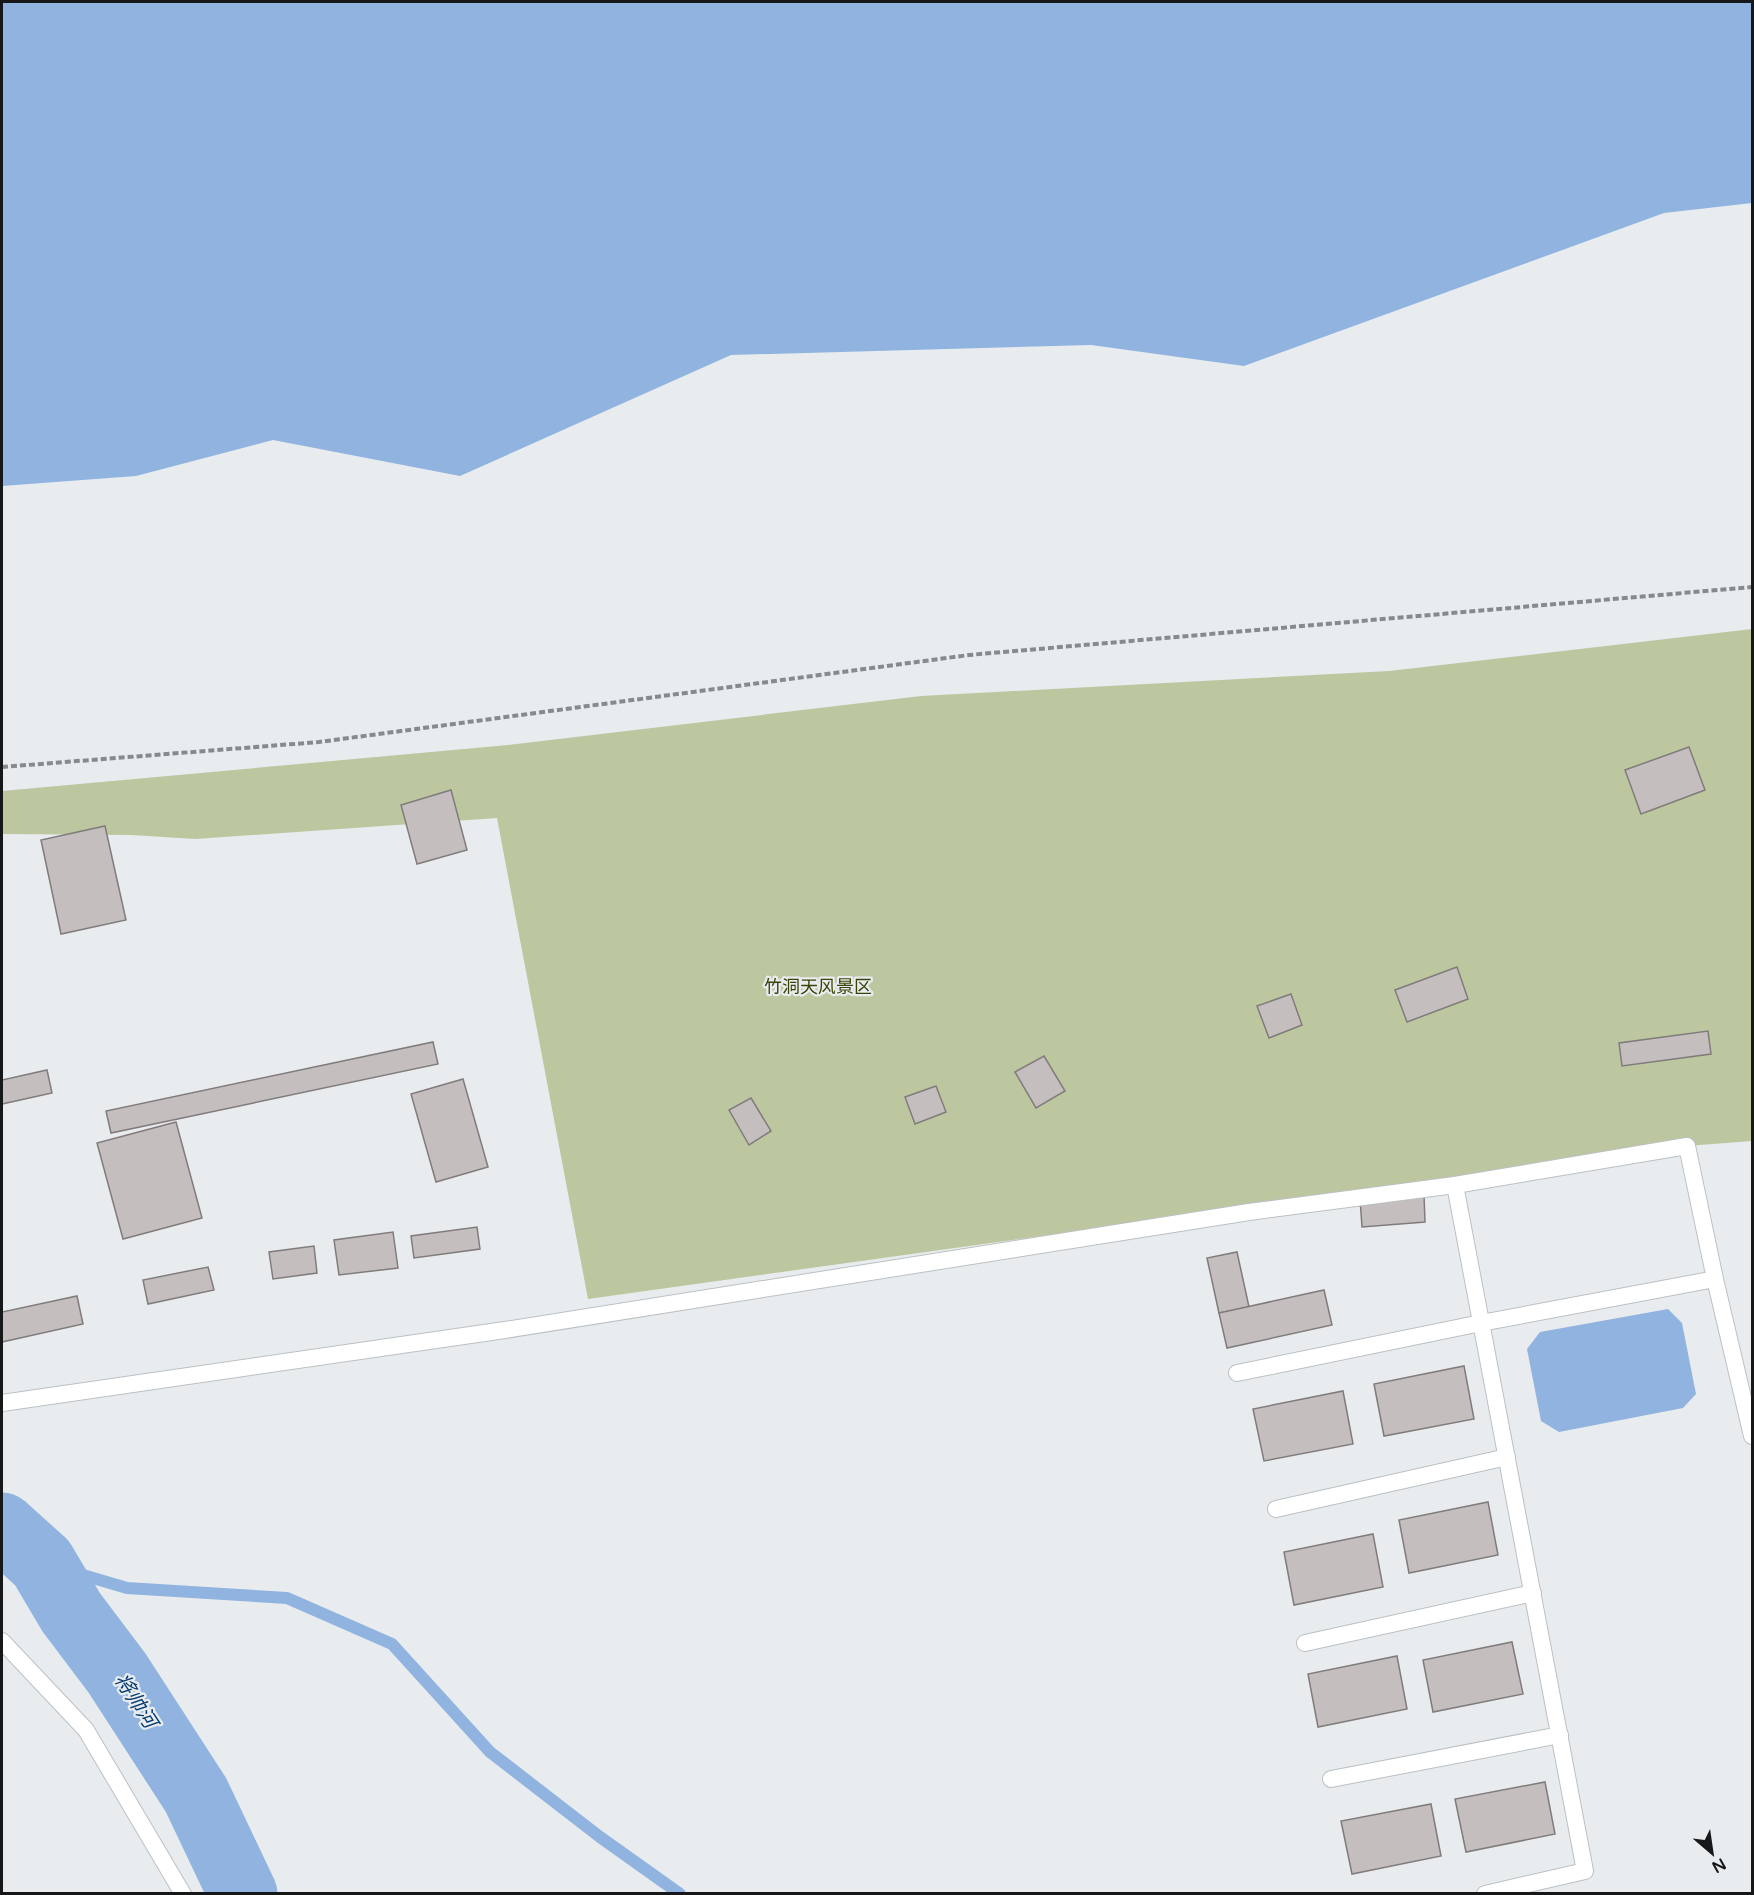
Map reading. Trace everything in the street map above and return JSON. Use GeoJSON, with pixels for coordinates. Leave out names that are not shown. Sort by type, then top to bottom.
{"type":"FeatureCollection","features":[{"type":"Feature","properties":{"kind":"lane"},"geometry":{"type":"LineString","coordinates":[[2,1403],[505,1330],[1249,1212],[1455,1185],[1687,1146],[1752,1436]]}},
{"type":"Feature","properties":{"kind":"lane"},"geometry":{"type":"LineString","coordinates":[[1455,1185],[1585,1871],[1485,1893]]}},
{"type":"Feature","properties":{"kind":"lane"},"geometry":{"type":"LineString","coordinates":[[1237,1373],[1481,1323],[1715,1279]]}},
{"type":"Feature","properties":{"kind":"lane"},"geometry":{"type":"LineString","coordinates":[[1276,1509],[1507,1457]]}},
{"type":"Feature","properties":{"kind":"lane"},"geometry":{"type":"LineString","coordinates":[[1305,1643],[1533,1593]]}},
{"type":"Feature","properties":{"kind":"lane"},"geometry":{"type":"LineString","coordinates":[[2,1641],[86,1730],[183,1893]]}},
{"type":"Feature","properties":{"kind":"lane"},"geometry":{"type":"LineString","coordinates":[[1331,1779],[1560,1735]]}},
{"type":"Feature","properties":{"kind":"path"},"geometry":{"type":"LineString","coordinates":[[2,767],[319,742],[969,655],[1752,587]]}},
{"type":"Feature","properties":{"kind":"green space","name":"竹洞天风景区"},"geometry":{"type":"Polygon","coordinates":[[[1752,629],[1752,1141],[1687,1146],[588,1299],[497,818],[195,839],[131,835],[2,834],[2,791],[508,745],[921,696],[1389,671],[1752,629]]]}},
{"type":"Feature","properties":{"kind":"water"},"geometry":{"type":"Polygon","coordinates":[[[2,2],[1752,2],[1752,203],[1664,213],[1244,366],[1091,345],[731,355],[460,476],[273,440],[136,476],[2,486],[2,2]]]}},
{"type":"Feature","properties":{"kind":"water"},"geometry":{"type":"Polygon","coordinates":[[[1668,1309],[1682,1323],[1696,1394],[1683,1408],[1559,1432],[1541,1421],[1527,1349],[1540,1332],[1668,1309]]]}},
{"type":"Feature","properties":{"kind":"building"},"geometry":{"type":"Polygon","coordinates":[[[1689,747],[1705,790],[1641,814],[1625,770],[1689,747]]]}},
{"type":"Feature","properties":{"kind":"building"},"geometry":{"type":"Polygon","coordinates":[[[451,790],[467,850],[417,864],[401,805],[451,790]]]}},
{"type":"Feature","properties":{"kind":"building"},"geometry":{"type":"Polygon","coordinates":[[[105,826],[126,920],[61,934],[41,840],[105,826]]]}},
{"type":"Feature","properties":{"kind":"building"},"geometry":{"type":"Polygon","coordinates":[[[1457,967],[1468,999],[1407,1022],[1395,990],[1457,967]]]}},
{"type":"Feature","properties":{"kind":"building"},"geometry":{"type":"Polygon","coordinates":[[[1291,994],[1302,1025],[1269,1038],[1257,1006],[1291,994]]]}},
{"type":"Feature","properties":{"kind":"building"},"geometry":{"type":"Polygon","coordinates":[[[1708,1031],[1711,1054],[1622,1066],[1619,1043],[1708,1031]]]}},
{"type":"Feature","properties":{"kind":"building"},"geometry":{"type":"Polygon","coordinates":[[[433,1042],[438,1064],[111,1133],[106,1111],[433,1042]]]}},
{"type":"Feature","properties":{"kind":"building"},"geometry":{"type":"Polygon","coordinates":[[[1044,1056],[1065,1091],[1036,1108],[1015,1072],[1044,1056]]]}},
{"type":"Feature","properties":{"kind":"building"},"geometry":{"type":"Polygon","coordinates":[[[47,1070],[52,1093],[2,1104],[2,1080],[47,1070]]]}},
{"type":"Feature","properties":{"kind":"building"},"geometry":{"type":"Polygon","coordinates":[[[463,1079],[488,1167],[436,1182],[411,1094],[463,1079]]]}},
{"type":"Feature","properties":{"kind":"building"},"geometry":{"type":"Polygon","coordinates":[[[936,1086],[946,1112],[915,1124],[905,1097],[936,1086]]]}},
{"type":"Feature","properties":{"kind":"building"},"geometry":{"type":"Polygon","coordinates":[[[751,1098],[771,1131],[749,1145],[729,1110],[751,1098]]]}},
{"type":"Feature","properties":{"kind":"building"},"geometry":{"type":"Polygon","coordinates":[[[176,1122],[202,1218],[123,1239],[97,1143],[176,1122]]]}},
{"type":"Feature","properties":{"kind":"building"},"geometry":{"type":"Polygon","coordinates":[[[1424,1195],[1425,1222],[1362,1227],[1360,1199],[1424,1195]]]}},
{"type":"Feature","properties":{"kind":"building"},"geometry":{"type":"Polygon","coordinates":[[[477,1227],[480,1249],[414,1258],[411,1236],[477,1227]]]}},
{"type":"Feature","properties":{"kind":"building"},"geometry":{"type":"Polygon","coordinates":[[[393,1232],[398,1268],[339,1275],[334,1240],[393,1232]]]}},
{"type":"Feature","properties":{"kind":"building"},"geometry":{"type":"Polygon","coordinates":[[[314,1246],[317,1273],[273,1279],[269,1252],[314,1246]]]}},
{"type":"Feature","properties":{"kind":"building"},"geometry":{"type":"Polygon","coordinates":[[[1237,1252],[1249,1307],[1219,1313],[1207,1258],[1237,1252]]]}},
{"type":"Feature","properties":{"kind":"building"},"geometry":{"type":"Polygon","coordinates":[[[208,1267],[214,1290],[148,1304],[143,1280],[208,1267]]]}},
{"type":"Feature","properties":{"kind":"building"},"geometry":{"type":"Polygon","coordinates":[[[1324,1290],[1332,1325],[1227,1348],[1219,1313],[1324,1290]]]}},
{"type":"Feature","properties":{"kind":"building"},"geometry":{"type":"Polygon","coordinates":[[[77,1296],[83,1324],[2,1342],[2,1312],[77,1296]]]}},
{"type":"Feature","properties":{"kind":"building"},"geometry":{"type":"Polygon","coordinates":[[[1464,1366],[1474,1419],[1384,1436],[1374,1384],[1464,1366]]]}},
{"type":"Feature","properties":{"kind":"building"},"geometry":{"type":"Polygon","coordinates":[[[1343,1391],[1353,1444],[1264,1461],[1253,1409],[1343,1391]]]}},
{"type":"Feature","properties":{"kind":"building"},"geometry":{"type":"Polygon","coordinates":[[[1488,1502],[1498,1555],[1409,1573],[1399,1520],[1488,1502]]]}},
{"type":"Feature","properties":{"kind":"building"},"geometry":{"type":"Polygon","coordinates":[[[1373,1534],[1383,1587],[1294,1605],[1284,1552],[1373,1534]]]}},
{"type":"Feature","properties":{"kind":"building"},"geometry":{"type":"Polygon","coordinates":[[[1512,1642],[1523,1694],[1433,1712],[1423,1660],[1512,1642]]]}},
{"type":"Feature","properties":{"kind":"building"},"geometry":{"type":"Polygon","coordinates":[[[1397,1656],[1407,1709],[1318,1727],[1308,1674],[1397,1656]]]}},
{"type":"Feature","properties":{"kind":"building"},"geometry":{"type":"Polygon","coordinates":[[[1545,1782],[1555,1834],[1466,1852],[1455,1799],[1545,1782]]]}},
{"type":"Feature","properties":{"kind":"building"},"geometry":{"type":"Polygon","coordinates":[[[1431,1804],[1441,1856],[1352,1874],[1341,1821],[1431,1804]]]}},
{"type":"Feature","properties":{"kind":"waterway","name":"将帅河"},"geometry":{"type":"LineString","coordinates":[[2,1527],[42,1563],[71,1612],[117,1673],[196,1795],[243,1894]]}},
{"type":"Feature","properties":{"kind":"waterway"},"geometry":{"type":"LineString","coordinates":[[42,1563],[127,1588],[287,1598],[392,1644],[490,1752],[600,1837],[680,1894]]}}]}
